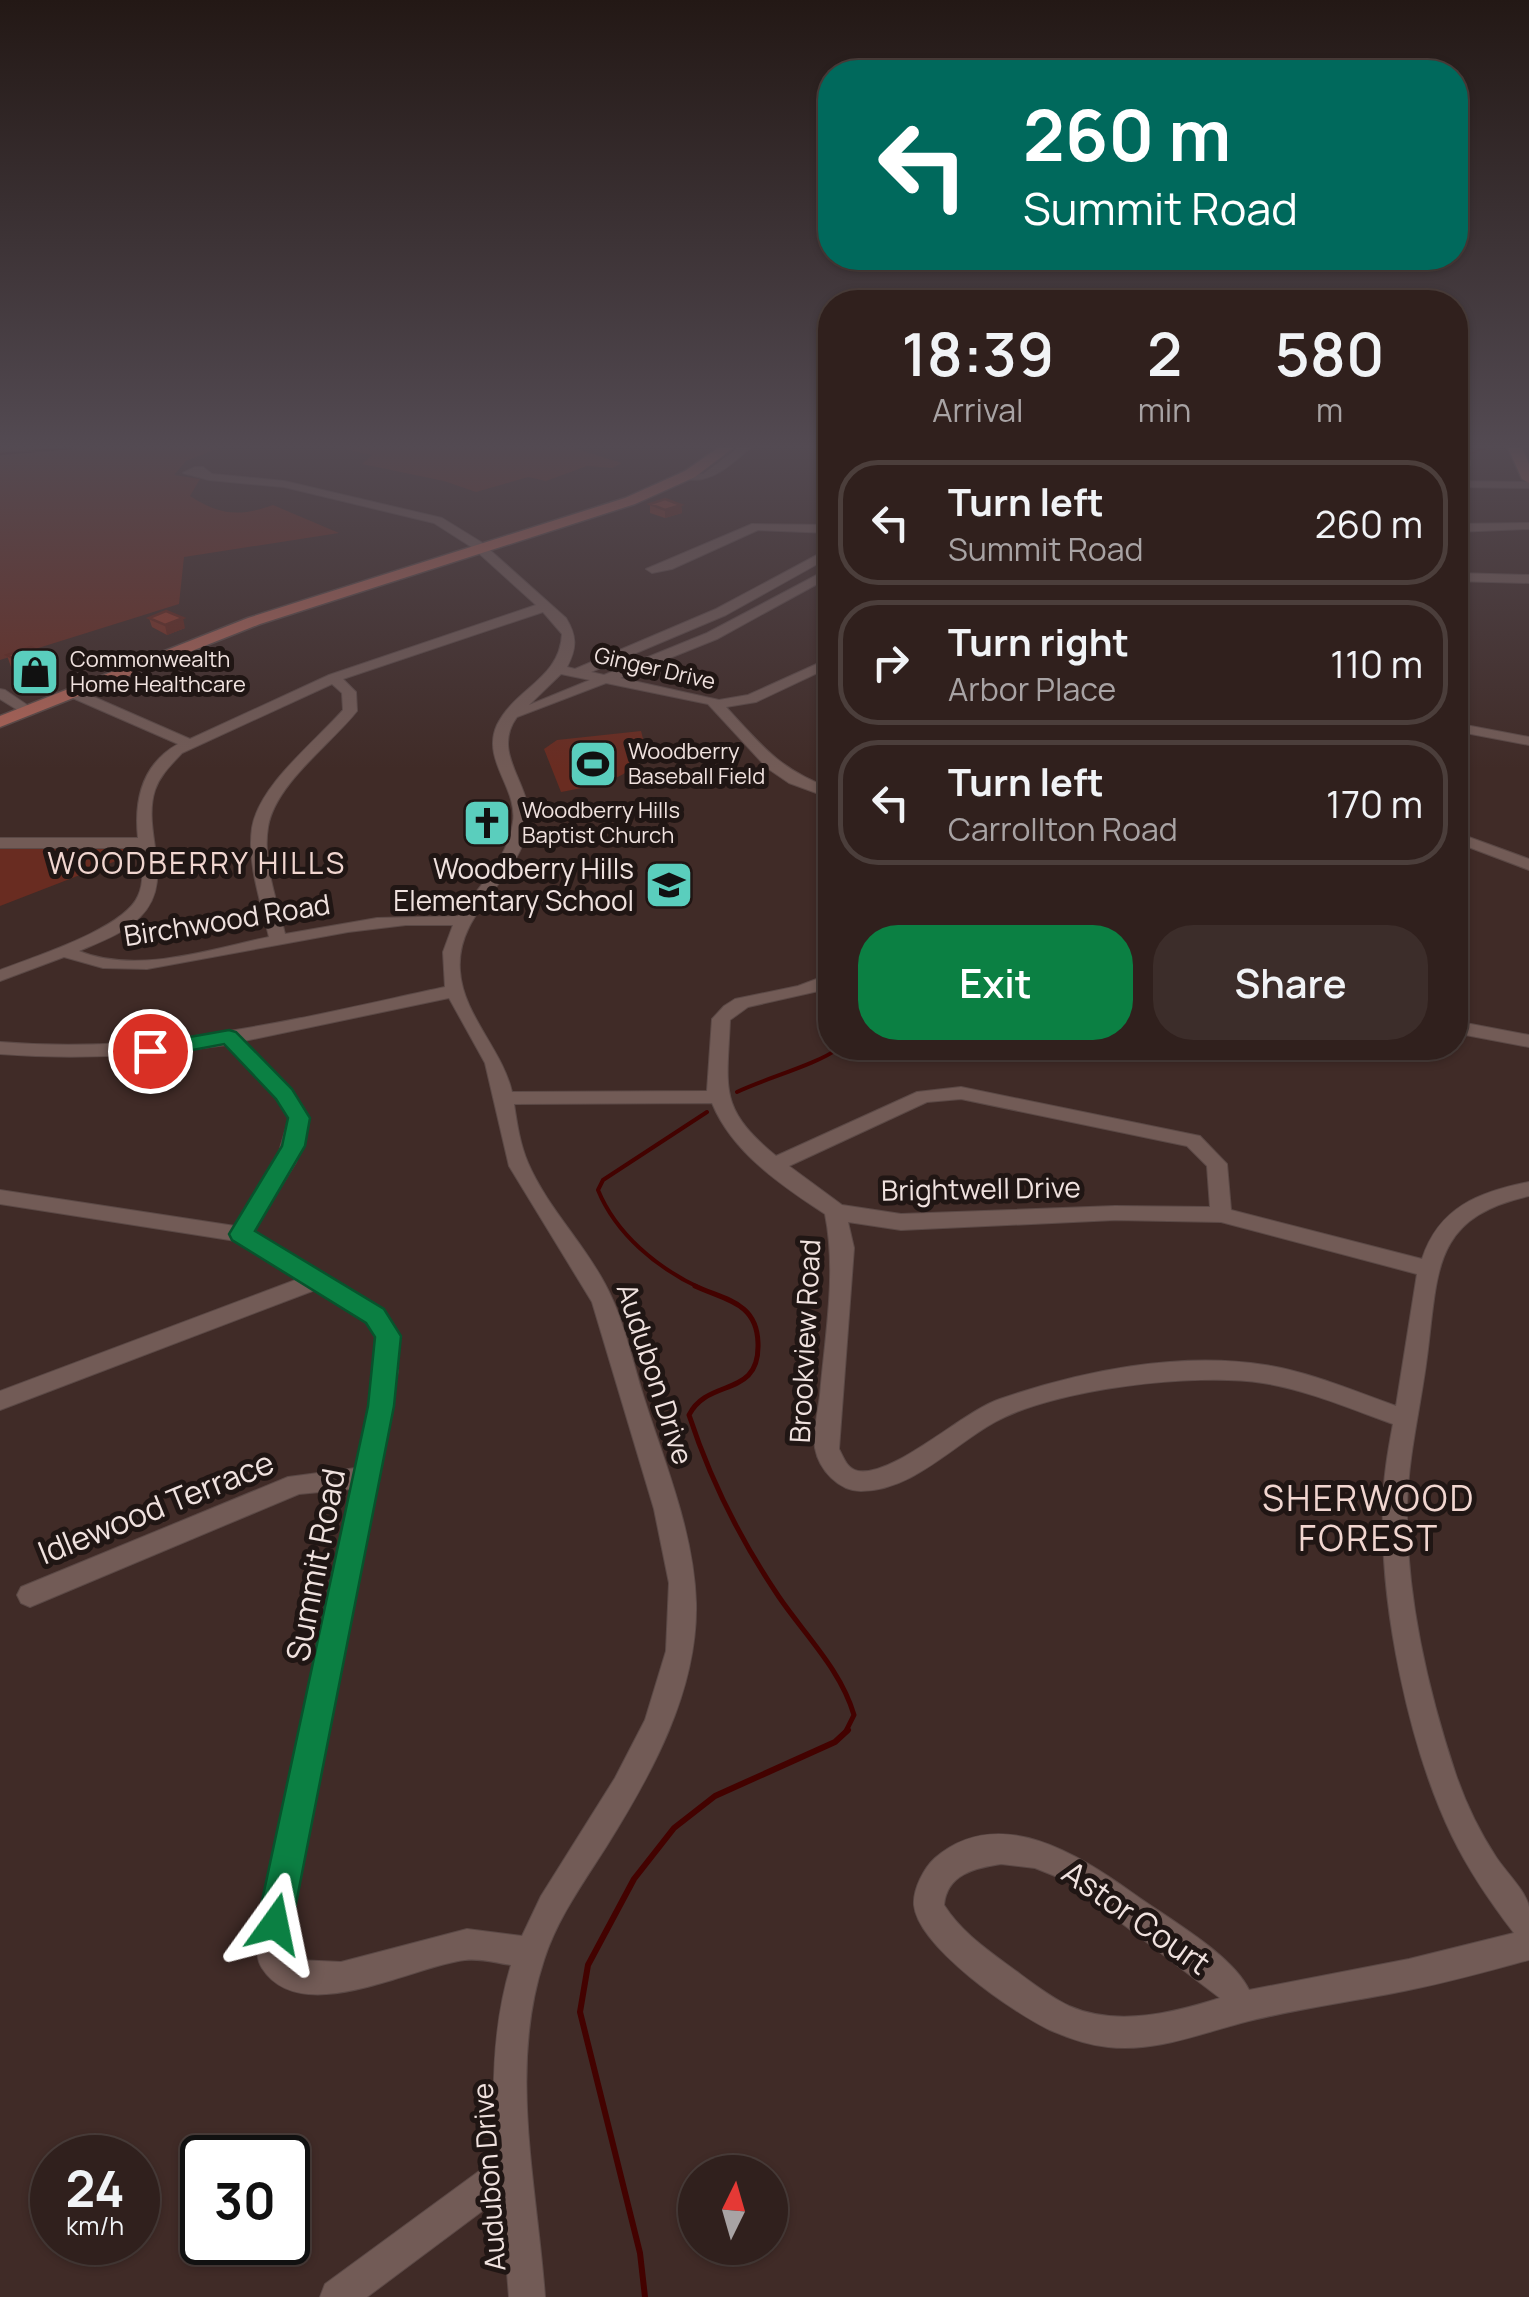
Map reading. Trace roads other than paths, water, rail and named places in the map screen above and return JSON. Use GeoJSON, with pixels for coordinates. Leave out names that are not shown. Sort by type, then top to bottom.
{"type":"FeatureCollection","features":[{"type":"Feature","properties":{"kind":"main road"},"geometry":{"type":"LineString","coordinates":[[0,722],[254,621],[464,555]]}},
{"type":"Feature","properties":{"kind":"street"},"geometry":{"type":"LineString","coordinates":[[487,555],[569,634],[567,671]]}},
{"type":"Feature","properties":{"kind":"street"},"geometry":{"type":"LineString","coordinates":[[652,569],[692,555]]}},
{"type":"Feature","properties":{"kind":"street"},"geometry":{"type":"LineString","coordinates":[[0,1048],[62,1055],[120,1054],[454,991],[452,953],[463,921],[512,851],[521,825],[517,790],[500,752],[502,732],[509,718],[567,671],[721,612],[818,559]]}},
{"type":"Feature","properties":{"kind":"street"},"geometry":{"type":"LineString","coordinates":[[1468,577],[1529,579]]}},
{"type":"Feature","properties":{"kind":"street"},"geometry":{"type":"LineString","coordinates":[[509,718],[751,618],[818,579]]}},
{"type":"Feature","properties":{"kind":"street"},"geometry":{"type":"LineString","coordinates":[[0,976],[116,926],[142,904],[150,885],[146,786],[157,767],[187,744],[334,678],[544,607]]}},
{"type":"Feature","properties":{"kind":"street"},"geometry":{"type":"LineString","coordinates":[[718,704],[751,699],[818,668]]}},
{"type":"Feature","properties":{"kind":"street","name":"Ginger Drive"},"geometry":{"type":"LineString","coordinates":[[567,671],[718,704],[772,765],[818,789]]}},
{"type":"Feature","properties":{"kind":"street"},"geometry":{"type":"LineString","coordinates":[[278,941],[263,867],[260,827],[278,792],[350,711],[352,698],[334,678]]}},
{"type":"Feature","properties":{"kind":"street"},"geometry":{"type":"LineString","coordinates":[[0,693],[29,711]]}},
{"type":"Feature","properties":{"kind":"street"},"geometry":{"type":"LineString","coordinates":[[73,693],[187,744]]}},
{"type":"Feature","properties":{"kind":"street"},"geometry":{"type":"LineString","coordinates":[[1468,729],[1529,741]]}},
{"type":"Feature","properties":{"kind":"street"},"geometry":{"type":"LineString","coordinates":[[1468,842],[1529,865]]}},
{"type":"Feature","properties":{"kind":"street"},"geometry":{"type":"LineString","coordinates":[[0,843],[147,843]]}},
{"type":"Feature","properties":{"kind":"street","name":"Birchwood Road"},"geometry":{"type":"LineString","coordinates":[[61,950],[92,963],[120,966],[182,959],[385,922],[463,921]]}},
{"type":"Feature","properties":{"kind":"street"},"geometry":{"type":"LineString","coordinates":[[504,1098],[717,1097],[721,1019],[726,1012],[745,1001],[794,995],[818,985]]}},
{"type":"Feature","properties":{"kind":"street","name":"Audubon Drive"},"geometry":{"type":"LineString","coordinates":[[454,991],[494,1064],[504,1098],[507,1130],[521,1170],[588,1268],[604,1302],[668,1517],[683,1602],[676,1665],[657,1727],[624,1792],[564,1879],[530,1952],[512,2041],[511,2136],[527,2297]]}},
{"type":"Feature","properties":{"kind":"street"},"geometry":{"type":"LineString","coordinates":[[1468,1030],[1529,1042]]}},
{"type":"Feature","properties":{"kind":"street"},"geometry":{"type":"LineString","coordinates":[[229,1036],[284,1094],[299,1118],[286,1162],[241,1234]]}},
{"type":"Feature","properties":{"kind":"street"},"geometry":{"type":"LineString","coordinates":[[774,1165],[924,1096],[961,1092],[1193,1141],[1217,1164],[1221,1215]]}},
{"type":"Feature","properties":{"kind":"street","name":"Brightwell Drive"},"geometry":{"type":"LineString","coordinates":[[717,1097],[743,1140],[821,1204],[856,1217],[900,1222],[1115,1213],[1221,1215],[1428,1269]]}},
{"type":"Feature","properties":{"kind":"street"},"geometry":{"type":"LineString","coordinates":[[1529,1188],[1492,1196],[1464,1210],[1442,1232],[1428,1269],[1405,1418],[1396,1508],[1396,1546],[1406,1618],[1427,1718],[1453,1806],[1476,1852],[1529,1928]]}},
{"type":"Feature","properties":{"kind":"street","name":"Summit Road"},"geometry":{"type":"LineString","coordinates":[[0,1196],[241,1234],[375,1316],[388,1336],[381,1406],[272,1930],[272,1958],[290,1975],[341,1978],[467,1944],[530,1952]]}},
{"type":"Feature","properties":{"kind":"street","name":"Brookview Road"},"geometry":{"type":"LineString","coordinates":[[835,1210],[843,1248],[827,1449],[836,1469],[857,1481],[891,1477],[998,1408],[1078,1388],[1196,1370],[1267,1374],[1405,1418]]}},
{"type":"Feature","properties":{"kind":"street"},"geometry":{"type":"LineString","coordinates":[[0,1401],[318,1280]]}},
{"type":"Feature","properties":{"kind":"street","name":"Idlewood Terrace"},"geometry":{"type":"LineString","coordinates":[[30,1595],[297,1484],[366,1477]]}},
{"type":"Feature","properties":{"kind":"street","name":"Astor Court"},"geometry":{"type":"LineString","coordinates":[[1241,2007],[1232,1988],[1208,1966],[1054,1859],[1001,1849],[979,1852],[956,1860],[933,1883],[929,1908],[953,1943],[1041,2008],[1090,2028],[1159,2030],[1193,2024],[1241,2007],[1409,1975],[1529,1945]]}},
{"type":"Feature","properties":{"kind":"street"},"geometry":{"type":"LineString","coordinates":[[338,2297],[515,2166]]}},
{"type":"Feature","properties":{"kind":"waterway"},"geometry":{"type":"LineString","coordinates":[[737,1092],[818,1059]]}},
{"type":"Feature","properties":{"kind":"waterway"},"geometry":{"type":"LineString","coordinates":[[700,1288],[640,1248],[615,1221],[598,1190],[603,1180],[707,1112]]}},
{"type":"Feature","properties":{"kind":"waterway"},"geometry":{"type":"LineString","coordinates":[[695,1286],[700,1288]]}},
{"type":"Feature","properties":{"kind":"waterway"},"geometry":{"type":"LineString","coordinates":[[700,1288],[746,1311],[756,1329],[758,1343],[751,1373],[708,1396],[689,1415],[717,1486],[752,1554],[848,1699],[854,1715],[845,1733]]}},
{"type":"Feature","properties":{"kind":"waterway"},"geometry":{"type":"LineString","coordinates":[[645,2297],[640,2253],[580,2012],[588,1965],[634,1879],[674,1828],[715,1796],[835,1742],[845,1733]]}},
{"type":"Feature","properties":{"kind":"place","name":"Commonwealth Home Healthcare"},"geometry":{"type":"Point","coordinates":[35,672]}},
{"type":"Feature","properties":{"kind":"place","name":"Woodberry Baseball Field"},"geometry":{"type":"Point","coordinates":[593,764]}},
{"type":"Feature","properties":{"kind":"place","name":"Woodberry Hills Baptist Church"},"geometry":{"type":"Point","coordinates":[487,823]}},
{"type":"Feature","properties":{"kind":"place","name":"Woodberry Hills Elementary School"},"geometry":{"type":"Point","coordinates":[669,885]}},
{"type":"Feature","properties":{"kind":"district","name":"WOODBERRY HILLS"},"geometry":{"type":"Point","coordinates":[197,864]}},
{"type":"Feature","properties":{"kind":"district","name":"SHERWOOD FOREST"},"geometry":{"type":"Point","coordinates":[1369,1519]}}]}
